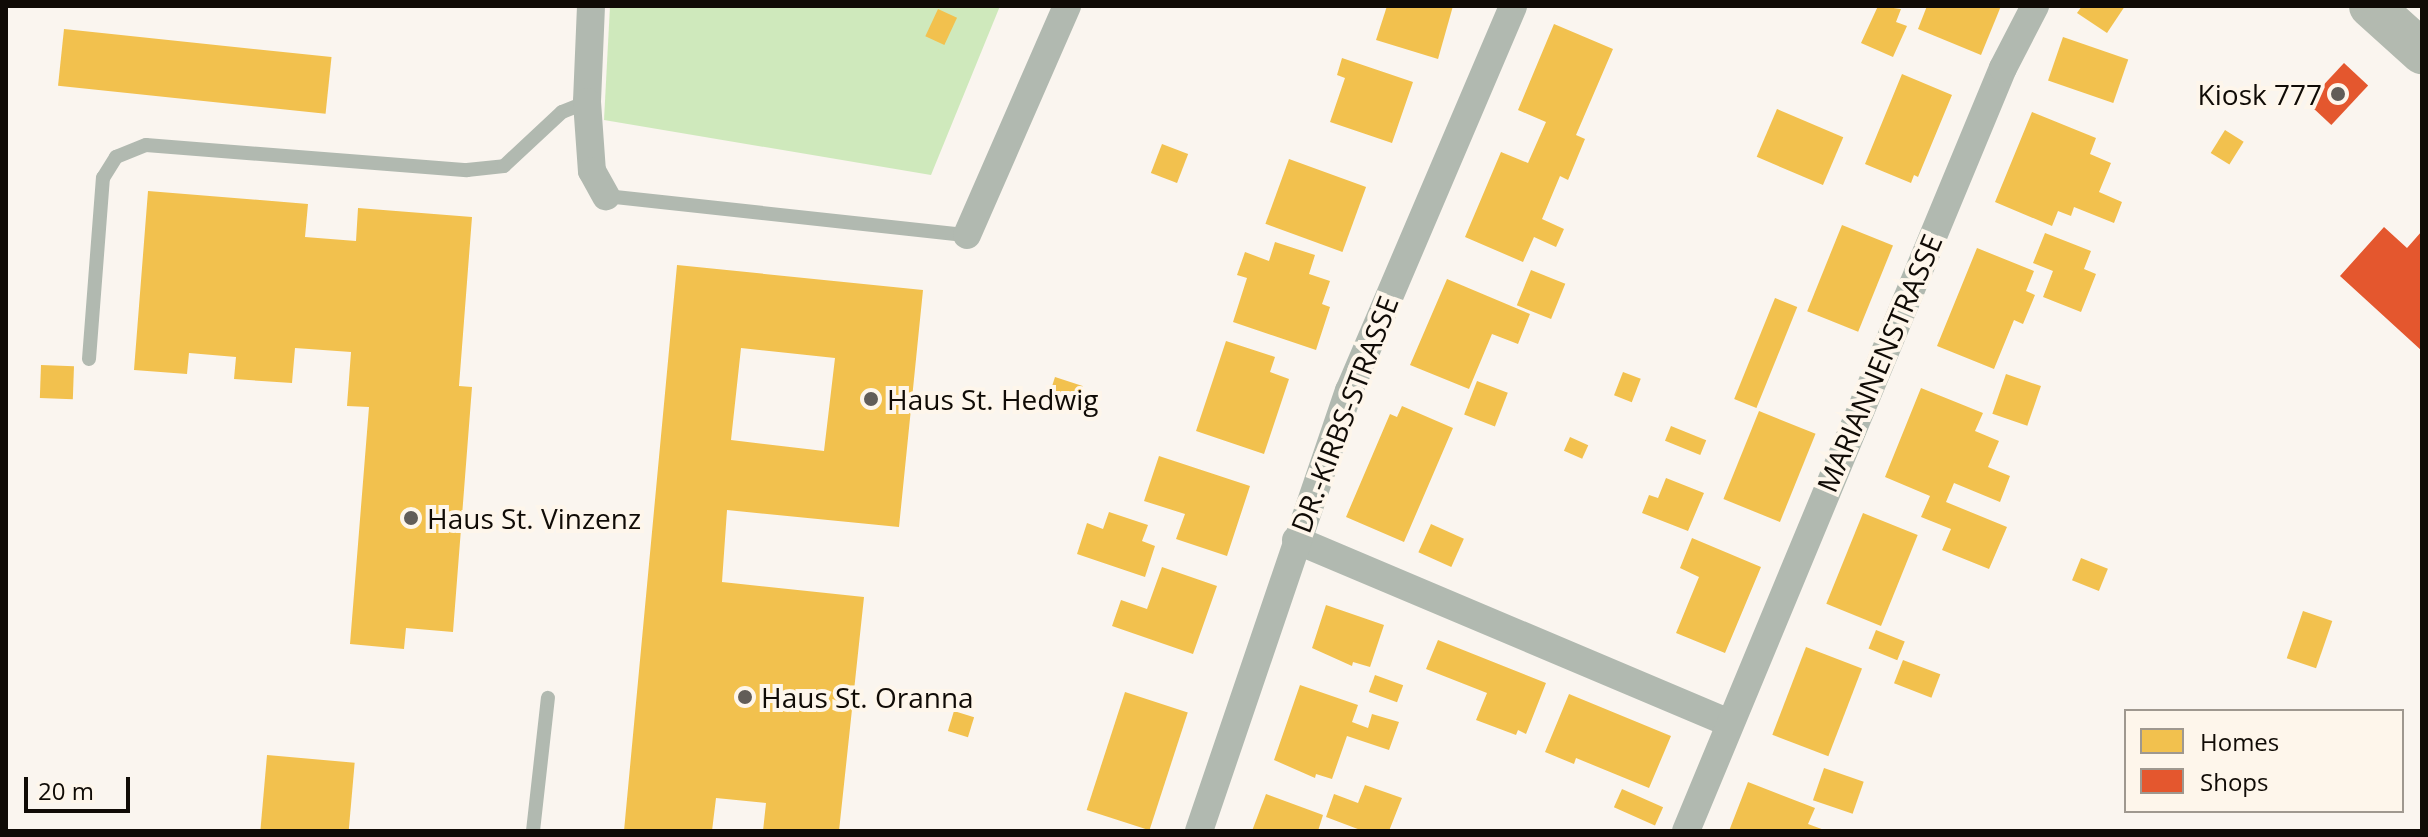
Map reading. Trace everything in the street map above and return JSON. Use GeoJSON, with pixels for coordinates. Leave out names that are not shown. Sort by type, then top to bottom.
{"type":"FeatureCollection","features":[{"type":"Feature","properties":{"kind":"main road"},"geometry":{"type":"LineString","coordinates":[[2371,6],[2422,52]]}},
{"type":"Feature","properties":{"kind":"street"},"geometry":{"type":"LineString","coordinates":[[591,6],[587,102],[592,171],[606,196]]}},
{"type":"Feature","properties":{"kind":"street"},"geometry":{"type":"LineString","coordinates":[[967,235],[1067,6]]}},
{"type":"Feature","properties":{"kind":"street","name":"DR.-KIRBS-STRASSE"},"geometry":{"type":"LineString","coordinates":[[1199,831],[1296,540],[1403,258],[1513,6]]}},
{"type":"Feature","properties":{"kind":"street","name":"MARIANNENSTRASSE"},"geometry":{"type":"LineString","coordinates":[[1686,831],[2003,68],[2035,6]]}},
{"type":"Feature","properties":{"kind":"street"},"geometry":{"type":"LineString","coordinates":[[1296,540],[1729,723]]}},
{"type":"Feature","properties":{"kind":"lane"},"geometry":{"type":"LineString","coordinates":[[89,359],[103,178],[116,157],[146,145],[467,170],[504,166],[562,112],[587,102]]}},
{"type":"Feature","properties":{"kind":"lane"},"geometry":{"type":"LineString","coordinates":[[606,196],[967,235]]}},
{"type":"Feature","properties":{"kind":"lane"},"geometry":{"type":"LineString","coordinates":[[533,831],[548,698]]}},
{"type":"Feature","properties":{"kind":"green space"},"geometry":{"type":"Polygon","coordinates":[[[610,6],[1000,6],[931,175],[604,120],[610,6]]]}},
{"type":"Feature","properties":{"kind":"building: Homes"},"geometry":{"type":"Polygon","coordinates":[[[1387,6],[1453,6],[1438,59],[1376,40],[1387,6]]]}},
{"type":"Feature","properties":{"kind":"building: Homes"},"geometry":{"type":"Polygon","coordinates":[[[1878,6],[1901,9],[1896,22],[1907,26],[1893,57],[1861,43],[1878,6]]]}},
{"type":"Feature","properties":{"kind":"building: Homes"},"geometry":{"type":"Polygon","coordinates":[[[1927,6],[2001,6],[1981,55],[1918,29],[1927,6]]]}},
{"type":"Feature","properties":{"kind":"building: Homes"},"geometry":{"type":"Polygon","coordinates":[[[2082,6],[2125,6],[2107,33],[2077,13],[2082,6]]]}},
{"type":"Feature","properties":{"kind":"building: Homes"},"geometry":{"type":"Polygon","coordinates":[[[938,9],[957,18],[944,45],[925,36],[938,9]]]}},
{"type":"Feature","properties":{"kind":"building: Homes"},"geometry":{"type":"Polygon","coordinates":[[[1554,24],[1613,49],[1576,135],[1585,139],[1568,180],[1560,176],[1542,219],[1564,229],[1556,247],[1534,237],[1523,262],[1465,237],[1501,152],[1528,163],[1546,122],[1518,110],[1554,24]]]}},
{"type":"Feature","properties":{"kind":"building: Homes"},"geometry":{"type":"Polygon","coordinates":[[[64,29],[332,57],[326,114],[58,86],[64,29]]]}},
{"type":"Feature","properties":{"kind":"building: Homes"},"geometry":{"type":"Polygon","coordinates":[[[2063,37],[2128,59],[2113,103],[2048,80],[2063,37]]]}},
{"type":"Feature","properties":{"kind":"building: Homes"},"geometry":{"type":"Polygon","coordinates":[[[1342,58],[1413,82],[1392,143],[1330,122],[1345,78],[1337,75],[1342,58]]]}},
{"type":"Feature","properties":{"kind":"building: Homes"},"geometry":{"type":"Polygon","coordinates":[[[1902,74],[1952,95],[1918,177],[1914,175],[1911,183],[1865,164],[1902,74]]]}},
{"type":"Feature","properties":{"kind":"building: Homes"},"geometry":{"type":"Polygon","coordinates":[[[1777,109],[1843,137],[1823,185],[1757,157],[1777,109]]]}},
{"type":"Feature","properties":{"kind":"building: Homes"},"geometry":{"type":"Polygon","coordinates":[[[2032,112],[2096,138],[2090,154],[2111,163],[2099,192],[2122,202],[2114,223],[2074,207],[2071,216],[2058,211],[2052,226],[1995,202],[2032,112]]]}},
{"type":"Feature","properties":{"kind":"building: Homes"},"geometry":{"type":"Polygon","coordinates":[[[2225,130],[2244,142],[2229,165],[2211,153],[2225,130]]]}},
{"type":"Feature","properties":{"kind":"building: Homes"},"geometry":{"type":"Polygon","coordinates":[[[1162,144],[1188,154],[1177,183],[1151,173],[1162,144]]]}},
{"type":"Feature","properties":{"kind":"building: Homes"},"geometry":{"type":"Polygon","coordinates":[[[1289,159],[1366,187],[1342,252],[1265,224],[1289,159]]]}},
{"type":"Feature","properties":{"kind":"building: Homes","name":"Haus St. Vinzenz"},"geometry":{"type":"Polygon","coordinates":[[[148,191],[308,204],[305,237],[356,241],[358,208],[472,217],[459,386],[472,387],[453,632],[406,628],[404,649],[350,644],[369,407],[347,406],[351,352],[295,348],[292,383],[234,379],[236,357],[189,353],[187,374],[134,370],[148,191]]]}},
{"type":"Feature","properties":{"kind":"building: Homes"},"geometry":{"type":"Polygon","coordinates":[[[1842,225],[1893,246],[1858,332],[1807,311],[1842,225]]]}},
{"type":"Feature","properties":{"kind":"building: Homes"},"geometry":{"type":"Polygon","coordinates":[[[2045,233],[2091,251],[2084,269],[2096,274],[2081,312],[2043,297],[2053,271],[2033,263],[2045,233]]]}},
{"type":"Feature","properties":{"kind":"building: Homes"},"geometry":{"type":"Polygon","coordinates":[[[1275,242],[1315,255],[1309,274],[1330,281],[1322,304],[1330,307],[1316,350],[1233,322],[1247,278],[1237,275],[1245,252],[1269,261],[1275,242]]]}},
{"type":"Feature","properties":{"kind":"building: Homes"},"geometry":{"type":"Polygon","coordinates":[[[1977,248],[2034,271],[2026,291],[2035,295],[2023,324],[2014,320],[1994,369],[1937,346],[1977,248]]]}},
{"type":"Feature","properties":{"kind":"building: Homes"},"geometry":{"type":"Polygon","coordinates":[[[677,265],[923,290],[899,527],[727,510],[722,582],[864,597],[839,831],[763,831],[766,803],[716,798],[712,831],[624,831],[677,265]],[[741,348],[731,440],[824,451],[835,358],[741,348]]]}},
{"type":"Feature","properties":{"kind":"building: Homes"},"geometry":{"type":"Polygon","coordinates":[[[1531,270],[1565,284],[1551,319],[1517,305],[1531,270]]]}},
{"type":"Feature","properties":{"kind":"building: Homes"},"geometry":{"type":"Polygon","coordinates":[[[1447,279],[1530,314],[1518,344],[1492,334],[1469,389],[1410,365],[1447,279]]]}},
{"type":"Feature","properties":{"kind":"building: Homes"},"geometry":{"type":"Polygon","coordinates":[[[1775,298],[1797,307],[1756,408],[1734,399],[1775,298]]]}},
{"type":"Feature","properties":{"kind":"building: Homes"},"geometry":{"type":"Polygon","coordinates":[[[1226,341],[1275,357],[1270,372],[1289,379],[1264,454],[1196,431],[1226,341]]]}},
{"type":"Feature","properties":{"kind":"building: Homes"},"geometry":{"type":"Polygon","coordinates":[[[41,365],[74,366],[73,399],[40,398],[41,365]]]}},
{"type":"Feature","properties":{"kind":"building: Homes"},"geometry":{"type":"Polygon","coordinates":[[[1623,372],[1641,379],[1632,402],[1614,395],[1623,372]]]}},
{"type":"Feature","properties":{"kind":"building: Homes"},"geometry":{"type":"Polygon","coordinates":[[[2006,374],[2041,386],[2027,426],[1992,414],[2006,374]]]}},
{"type":"Feature","properties":{"kind":"building: Homes"},"geometry":{"type":"Polygon","coordinates":[[[1055,377],[1083,386],[1077,402],[1050,393],[1055,377]]]}},
{"type":"Feature","properties":{"kind":"building: Homes"},"geometry":{"type":"Polygon","coordinates":[[[1477,381],[1508,393],[1495,426],[1464,415],[1477,381]]]}},
{"type":"Feature","properties":{"kind":"building: Homes"},"geometry":{"type":"Polygon","coordinates":[[[1921,388],[1983,413],[1975,431],[1999,441],[1988,467],[2010,476],[2000,502],[1954,483],[1946,502],[2007,527],[1989,569],[1942,550],[1951,529],[1921,517],[1930,496],[1885,477],[1921,388]]]}},
{"type":"Feature","properties":{"kind":"building: Homes"},"geometry":{"type":"Polygon","coordinates":[[[1402,406],[1453,428],[1404,542],[1346,517],[1390,414],[1397,417],[1402,406]]]}},
{"type":"Feature","properties":{"kind":"building: Homes"},"geometry":{"type":"Polygon","coordinates":[[[1759,411],[1816,434],[1780,522],[1723,499],[1759,411]]]}},
{"type":"Feature","properties":{"kind":"building: Homes"},"geometry":{"type":"Polygon","coordinates":[[[1671,426],[1706,440],[1700,455],[1665,441],[1671,426]]]}},
{"type":"Feature","properties":{"kind":"building: Homes"},"geometry":{"type":"Polygon","coordinates":[[[1570,437],[1588,445],[1582,459],[1564,451],[1570,437]]]}},
{"type":"Feature","properties":{"kind":"building: Homes"},"geometry":{"type":"Polygon","coordinates":[[[1159,456],[1250,486],[1227,556],[1176,539],[1185,514],[1144,501],[1159,456]]]}},
{"type":"Feature","properties":{"kind":"building: Homes"},"geometry":{"type":"Polygon","coordinates":[[[1666,478],[1704,493],[1688,531],[1642,513],[1649,495],[1658,498],[1666,478]]]}},
{"type":"Feature","properties":{"kind":"building: Homes"},"geometry":{"type":"Polygon","coordinates":[[[1109,512],[1148,525],[1142,541],[1155,546],[1145,577],[1077,554],[1087,523],[1103,529],[1109,512]]]}},
{"type":"Feature","properties":{"kind":"building: Homes"},"geometry":{"type":"Polygon","coordinates":[[[1863,513],[1918,535],[1881,626],[1826,604],[1863,513]]]}},
{"type":"Feature","properties":{"kind":"building: Homes"},"geometry":{"type":"Polygon","coordinates":[[[1431,524],[1464,539],[1451,567],[1418,552],[1431,524]]]}},
{"type":"Feature","properties":{"kind":"building: Homes"},"geometry":{"type":"Polygon","coordinates":[[[1692,538],[1761,567],[1725,653],[1676,633],[1699,577],[1680,568],[1692,538]]]}},
{"type":"Feature","properties":{"kind":"building: Homes"},"geometry":{"type":"Polygon","coordinates":[[[2081,558],[2108,569],[2099,591],[2072,580],[2081,558]]]}},
{"type":"Feature","properties":{"kind":"building: Homes"},"geometry":{"type":"Polygon","coordinates":[[[1162,567],[1217,586],[1193,654],[1112,626],[1121,600],[1147,609],[1162,567]]]}},
{"type":"Feature","properties":{"kind":"building: Homes"},"geometry":{"type":"Polygon","coordinates":[[[1326,605],[1384,625],[1370,667],[1353,662],[1352,666],[1312,648],[1326,605]]]}},
{"type":"Feature","properties":{"kind":"building: Homes"},"geometry":{"type":"Polygon","coordinates":[[[2303,611],[2332,621],[2316,668],[2287,658],[2303,611]]]}},
{"type":"Feature","properties":{"kind":"building: Homes"},"geometry":{"type":"Polygon","coordinates":[[[1876,630],[1905,642],[1897,660],[1869,649],[1876,630]]]}},
{"type":"Feature","properties":{"kind":"building: Homes"},"geometry":{"type":"Polygon","coordinates":[[[1438,640],[1546,683],[1526,734],[1518,730],[1516,735],[1476,720],[1487,693],[1426,669],[1438,640]]]}},
{"type":"Feature","properties":{"kind":"building: Homes"},"geometry":{"type":"Polygon","coordinates":[[[1806,647],[1862,669],[1828,756],[1772,735],[1806,647]]]}},
{"type":"Feature","properties":{"kind":"building: Homes"},"geometry":{"type":"Polygon","coordinates":[[[1903,660],[1940,674],[1931,698],[1894,683],[1903,660]]]}},
{"type":"Feature","properties":{"kind":"building: Homes"},"geometry":{"type":"Polygon","coordinates":[[[1375,675],[1403,685],[1397,702],[1369,692],[1375,675]]]}},
{"type":"Feature","properties":{"kind":"building: Homes"},"geometry":{"type":"Polygon","coordinates":[[[1300,685],[1358,705],[1352,722],[1368,728],[1372,714],[1399,722],[1389,750],[1347,736],[1332,779],[1316,774],[1315,778],[1274,760],[1300,685]]]}},
{"type":"Feature","properties":{"kind":"building: Homes"},"geometry":{"type":"Polygon","coordinates":[[[1125,692],[1188,712],[1149,830],[1087,810],[1125,692]]]}},
{"type":"Feature","properties":{"kind":"building: Homes"},"geometry":{"type":"Polygon","coordinates":[[[1569,694],[1671,736],[1649,788],[1576,758],[1574,764],[1545,752],[1569,694]]]}},
{"type":"Feature","properties":{"kind":"building: Homes"},"geometry":{"type":"Polygon","coordinates":[[[954,711],[974,717],[968,737],[948,731],[954,711]]]}},
{"type":"Feature","properties":{"kind":"building: Homes"},"geometry":{"type":"Polygon","coordinates":[[[267,755],[355,763],[349,831],[260,831],[267,755]]]}},
{"type":"Feature","properties":{"kind":"building: Homes"},"geometry":{"type":"Polygon","coordinates":[[[1824,768],[1864,782],[1853,814],[1813,800],[1824,768]]]}},
{"type":"Feature","properties":{"kind":"building: Homes"},"geometry":{"type":"Polygon","coordinates":[[[1748,782],[1815,808],[1808,824],[1827,831],[1729,831],[1748,782]]]}},
{"type":"Feature","properties":{"kind":"building: Homes"},"geometry":{"type":"Polygon","coordinates":[[[1365,785],[1402,798],[1389,831],[1363,831],[1326,817],[1334,794],[1358,803],[1365,785]]]}},
{"type":"Feature","properties":{"kind":"building: Homes"},"geometry":{"type":"Polygon","coordinates":[[[1622,789],[1663,807],[1655,826],[1614,807],[1622,789]]]}},
{"type":"Feature","properties":{"kind":"building: Homes"},"geometry":{"type":"Polygon","coordinates":[[[1266,794],[1323,815],[1318,831],[1252,831],[1266,794]]]}},
{"type":"Feature","properties":{"kind":"building: Shops","name":"Kiosk 777"},"geometry":{"type":"Polygon","coordinates":[[[2344,63],[2368,86],[2331,125],[2307,102],[2344,63]]]}},
{"type":"Feature","properties":{"kind":"building: Shops"},"geometry":{"type":"Polygon","coordinates":[[[2384,227],[2407,248],[2422,231],[2422,351],[2340,276],[2384,227]]]}},
{"type":"Feature","properties":{"kind":"place","name":"Kiosk 777"},"geometry":{"type":"Point","coordinates":[2338,94]}},
{"type":"Feature","properties":{"kind":"place","name":"Haus St. Hedwig"},"geometry":{"type":"Point","coordinates":[871,399]}},
{"type":"Feature","properties":{"kind":"place","name":"Haus St. Vinzenz"},"geometry":{"type":"Point","coordinates":[411,518]}},
{"type":"Feature","properties":{"kind":"place","name":"Haus St. Oranna"},"geometry":{"type":"Point","coordinates":[745,697]}}]}
